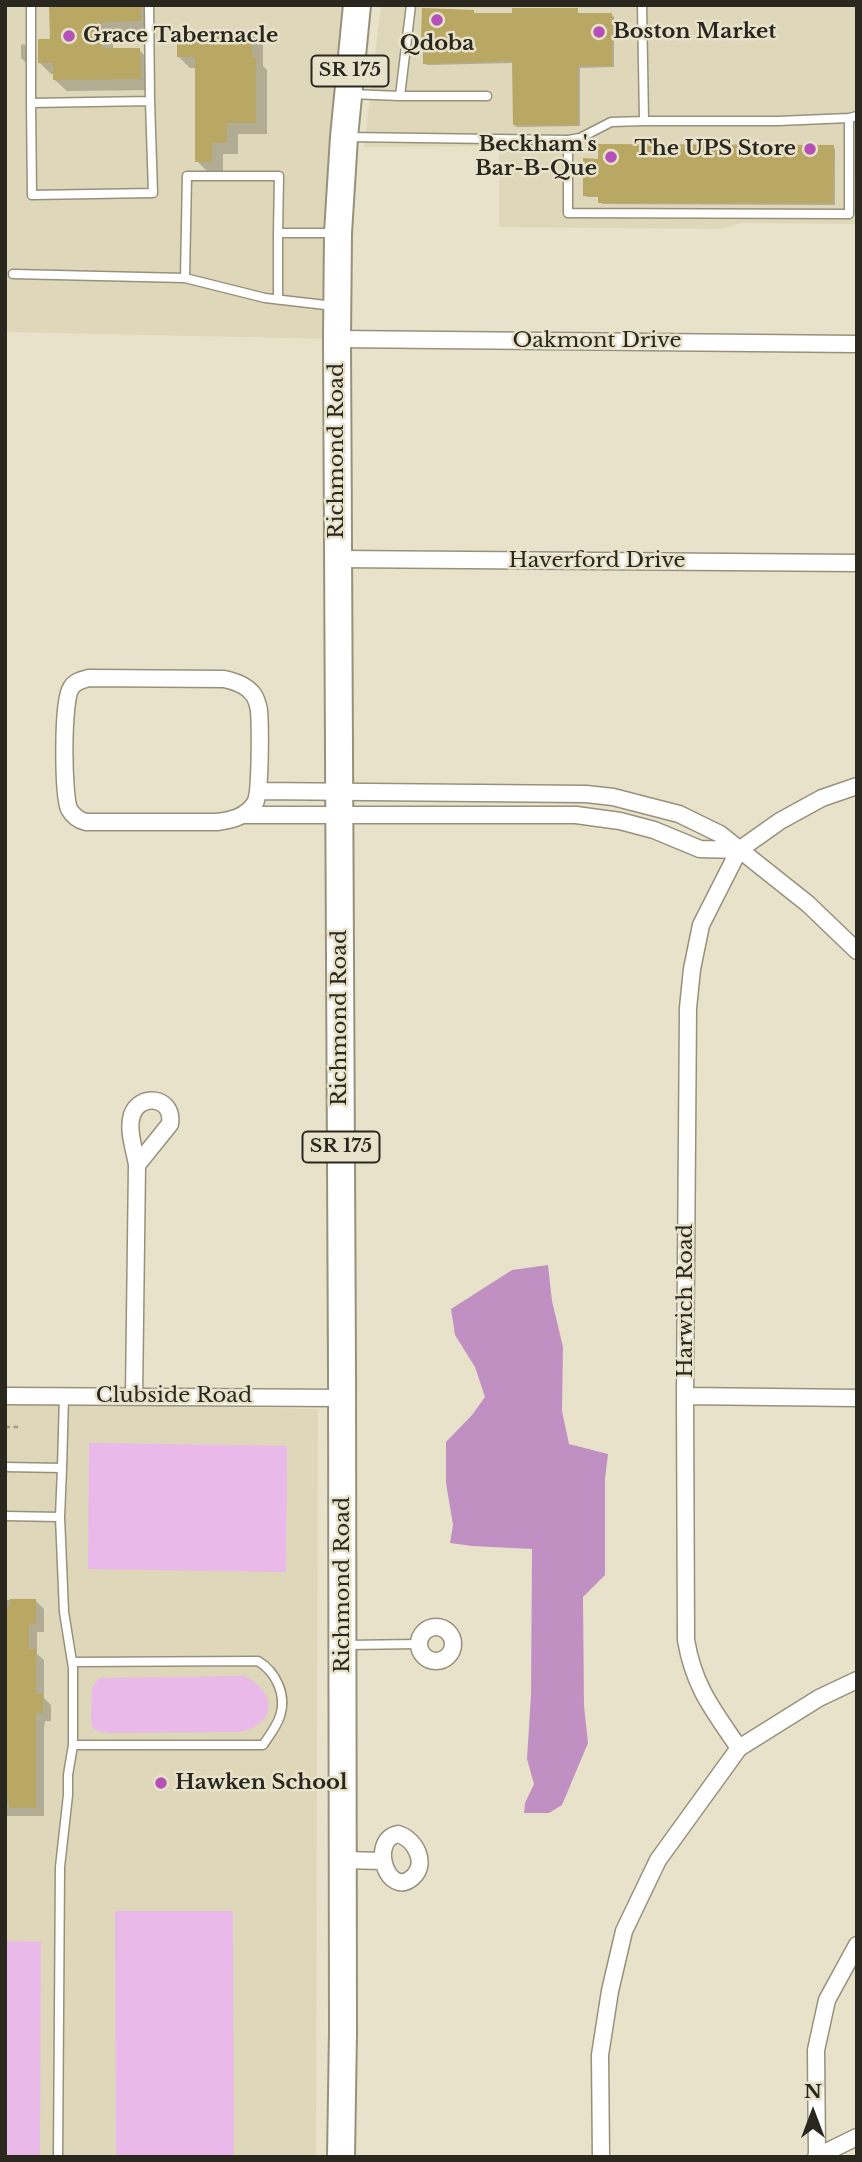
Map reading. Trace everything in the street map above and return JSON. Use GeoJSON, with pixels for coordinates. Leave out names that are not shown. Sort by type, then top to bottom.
{"type":"FeatureCollection","features":[{"type":"Feature","properties":{"kind":"main road","name":"Richmond Road"},"geometry":{"type":"LineString","coordinates":[[341,2157],[343,1645],[337,307],[344,137],[356,5]]}},
{"type":"Feature","properties":{"kind":"street","name":"Oakmont Drive"},"geometry":{"type":"LineString","coordinates":[[337,339],[857,344]]}},
{"type":"Feature","properties":{"kind":"street","name":"Haverford Drive"},"geometry":{"type":"LineString","coordinates":[[337,559],[857,563]]}},
{"type":"Feature","properties":{"kind":"street"},"geometry":{"type":"LineString","coordinates":[[89,678],[224,679],[243,686],[252,692],[259,708],[259,791],[254,806],[234,820],[86,822],[75,817],[70,811],[66,794],[65,714],[66,698],[71,688],[76,682],[89,678]]}},
{"type":"Feature","properties":{"kind":"street"},"geometry":{"type":"LineString","coordinates":[[259,791],[339,803],[576,816],[620,821],[654,830],[700,849],[739,850],[780,821],[822,798],[857,786]]}},
{"type":"Feature","properties":{"kind":"street"},"geometry":{"type":"LineString","coordinates":[[244,815],[339,803],[586,794],[613,797],[679,814],[720,834],[808,904],[857,951]]}},
{"type":"Feature","properties":{"kind":"street","name":"Harwich Road"},"geometry":{"type":"LineString","coordinates":[[739,850],[701,925],[690,982],[685,1396],[686,1640],[695,1679],[709,1705],[739,1748]]}},
{"type":"Feature","properties":{"kind":"street"},"geometry":{"type":"LineString","coordinates":[[134,1395],[137,1165]]}},
{"type":"Feature","properties":{"kind":"street","name":"Clubside Road"},"geometry":{"type":"LineString","coordinates":[[5,1396],[342,1398]]}},
{"type":"Feature","properties":{"kind":"street"},"geometry":{"type":"LineString","coordinates":[[685,1396],[857,1398]]}},
{"type":"Feature","properties":{"kind":"street"},"geometry":{"type":"LineString","coordinates":[[600,2157],[600,2055],[610,1991],[624,1931],[658,1860],[739,1748],[819,1698],[857,1679]]}},
{"type":"Feature","properties":{"kind":"street"},"geometry":{"type":"LineString","coordinates":[[343,1860],[383,1861]]}},
{"type":"Feature","properties":{"kind":"street"},"geometry":{"type":"LineString","coordinates":[[857,1945],[827,2000],[816,2050],[816,2156],[857,2137]]}},
{"type":"Feature","properties":{"kind":"lane"},"geometry":{"type":"LineString","coordinates":[[31,5],[32,195],[153,194],[149,5]]}},
{"type":"Feature","properties":{"kind":"lane"},"geometry":{"type":"LineString","coordinates":[[400,96],[411,5]]}},
{"type":"Feature","properties":{"kind":"lane"},"geometry":{"type":"LineString","coordinates":[[642,5],[644,121]]}},
{"type":"Feature","properties":{"kind":"lane"},"geometry":{"type":"LineString","coordinates":[[348,94],[488,96]]}},
{"type":"Feature","properties":{"kind":"lane"},"geometry":{"type":"LineString","coordinates":[[31,103],[150,102]]}},
{"type":"Feature","properties":{"kind":"lane"},"geometry":{"type":"LineString","coordinates":[[344,137],[568,139],[580,138],[611,122],[778,121],[853,117],[849,214],[568,212],[568,139]]}},
{"type":"Feature","properties":{"kind":"lane"},"geometry":{"type":"LineString","coordinates":[[185,278],[187,176],[279,176],[278,299]]}},
{"type":"Feature","properties":{"kind":"lane"},"geometry":{"type":"LineString","coordinates":[[278,233],[338,233]]}},
{"type":"Feature","properties":{"kind":"lane"},"geometry":{"type":"LineString","coordinates":[[13,274],[185,278],[278,299],[337,307]]}},
{"type":"Feature","properties":{"kind":"lane"},"geometry":{"type":"LineString","coordinates":[[58,2157],[60,1867],[73,1745],[72,1662],[65,1621],[60,1517],[64,1396]]}},
{"type":"Feature","properties":{"kind":"lane"},"geometry":{"type":"LineString","coordinates":[[5,1467],[62,1468]]}},
{"type":"Feature","properties":{"kind":"lane"},"geometry":{"type":"LineString","coordinates":[[5,1516],[60,1517]]}},
{"type":"Feature","properties":{"kind":"lane"},"geometry":{"type":"LineString","coordinates":[[343,1645],[419,1644]]}},
{"type":"Feature","properties":{"kind":"lane"},"geometry":{"type":"LineString","coordinates":[[72,1662],[258,1661],[269,1668],[282,1701],[281,1714],[263,1745],[73,1745]]}},
{"type":"Feature","properties":{"kind":"path"},"geometry":{"type":"LineString","coordinates":[[5,1427],[18,1427]]}},
{"type":"Feature","properties":{"kind":"shaded area"},"geometry":{"type":"Polygon","coordinates":[[[5,5],[357,5],[337,339],[5,332],[5,5]]]}},
{"type":"Feature","properties":{"kind":"shaded area"},"geometry":{"type":"Polygon","coordinates":[[[381,5],[857,5],[857,224],[740,223],[722,229],[499,227],[499,146],[364,147],[381,5]]]}},
{"type":"Feature","properties":{"kind":"shaded area"},"geometry":{"type":"Polygon","coordinates":[[[548,1265],[552,1301],[563,1347],[562,1411],[569,1444],[608,1454],[605,1479],[605,1575],[583,1597],[584,1706],[588,1743],[562,1805],[549,1813],[524,1813],[525,1803],[534,1784],[527,1759],[531,1695],[532,1549],[450,1543],[453,1525],[446,1483],[446,1442],[485,1397],[475,1367],[455,1335],[451,1309],[512,1270],[548,1265]]]}},
{"type":"Feature","properties":{"kind":"shaded area","name":"Hawken School"},"geometry":{"type":"Polygon","coordinates":[[[5,1402],[318,1409],[316,2157],[5,2157],[5,1402]]]}},
{"type":"Feature","properties":{"kind":"shaded area"},"geometry":{"type":"Polygon","coordinates":[[[89,1443],[287,1446],[286,1572],[88,1569],[89,1443]]]}},
{"type":"Feature","properties":{"kind":"shaded area"},"geometry":{"type":"Polygon","coordinates":[[[244,1676],[263,1691],[267,1699],[266,1715],[261,1723],[252,1728],[239,1732],[109,1733],[97,1731],[92,1727],[92,1688],[99,1678],[244,1676]]]}},
{"type":"Feature","properties":{"kind":"shaded area"},"geometry":{"type":"Polygon","coordinates":[[[115,1911],[233,1911],[234,2157],[116,2157],[115,1911]]]}},
{"type":"Feature","properties":{"kind":"shaded area"},"geometry":{"type":"Polygon","coordinates":[[[5,1941],[41,1942],[40,2157],[5,2157],[5,1941]]]}},
{"type":"Feature","properties":{"kind":"building"},"geometry":{"type":"Polygon","coordinates":[[[49,5],[141,5],[141,21],[102,22],[102,48],[140,48],[141,79],[53,80],[53,63],[38,63],[38,39],[50,39],[49,5]]]}},
{"type":"Feature","properties":{"kind":"building"},"geometry":{"type":"Polygon","coordinates":[[[422,8],[474,10],[474,13],[512,13],[512,8],[578,8],[578,13],[612,13],[612,66],[578,66],[578,125],[513,125],[512,61],[423,64],[422,8]]]}},
{"type":"Feature","properties":{"kind":"building"},"geometry":{"type":"Polygon","coordinates":[[[177,31],[252,31],[252,57],[256,57],[256,123],[227,123],[227,143],[212,143],[212,162],[195,162],[195,57],[177,57],[177,31]]]}},
{"type":"Feature","properties":{"kind":"building"},"geometry":{"type":"Polygon","coordinates":[[[598,144],[834,145],[833,203],[598,203],[598,196],[583,196],[583,158],[598,159],[598,144]]]}},
{"type":"Feature","properties":{"kind":"building"},"geometry":{"type":"Polygon","coordinates":[[[10,1599],[36,1599],[36,1624],[29,1624],[29,1649],[36,1649],[36,1694],[43,1694],[43,1713],[37,1713],[36,1718],[36,1808],[9,1808],[9,1802],[5,1802],[5,1607],[10,1607],[10,1599]]]}},
{"type":"Feature","properties":{"kind":"place","name":"Qdoba"},"geometry":{"type":"Point","coordinates":[437,20]}},
{"type":"Feature","properties":{"kind":"place","name":"Boston Market"},"geometry":{"type":"Point","coordinates":[599,32]}},
{"type":"Feature","properties":{"kind":"place","name":"Grace Tabernacle"},"geometry":{"type":"Point","coordinates":[69,36]}},
{"type":"Feature","properties":{"kind":"place","name":"The UPS Store"},"geometry":{"type":"Point","coordinates":[810,149]}},
{"type":"Feature","properties":{"kind":"place","name":"Beckham's Bar-B-Que"},"geometry":{"type":"Point","coordinates":[611,157]}},
{"type":"Feature","properties":{"kind":"place","name":"Hawken School"},"geometry":{"type":"Point","coordinates":[161,1783]}}]}
